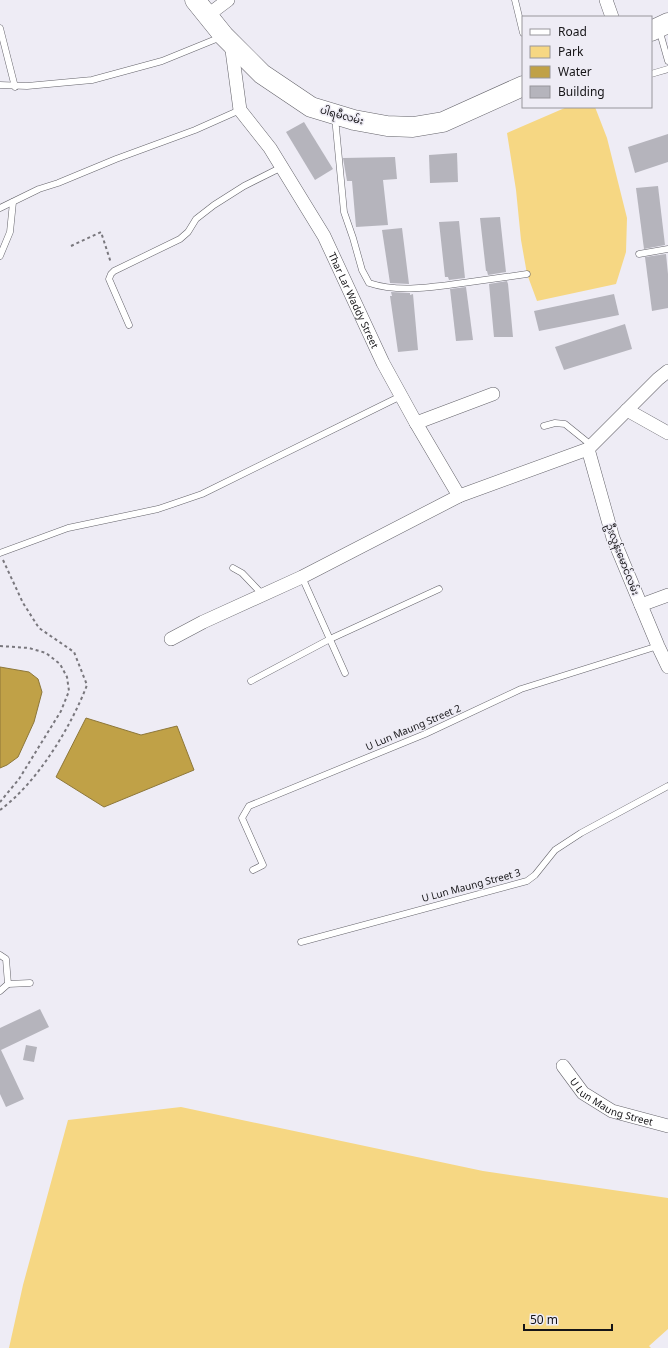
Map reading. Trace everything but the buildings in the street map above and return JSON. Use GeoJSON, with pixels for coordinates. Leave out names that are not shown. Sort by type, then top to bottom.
{"type":"FeatureCollection","features":[{"type":"Feature","properties":{"kind":"main road","name":"ပါရမီလမ်း"},"geometry":{"type":"LineString","coordinates":[[195,0],[228,39],[262,74],[311,107],[335,115],[387,126],[413,127],[443,122],[522,86]]}},
{"type":"Feature","properties":{"kind":"street"},"geometry":{"type":"LineString","coordinates":[[208,15],[228,0]]}},
{"type":"Feature","properties":{"kind":"street"},"geometry":{"type":"LineString","coordinates":[[606,0],[612,16]]}},
{"type":"Feature","properties":{"kind":"street"},"geometry":{"type":"LineString","coordinates":[[228,39],[240,110]]}},
{"type":"Feature","properties":{"kind":"street","name":"Thar Lar Waddy Street"},"geometry":{"type":"LineString","coordinates":[[240,110],[270,148],[324,236],[383,363],[459,496]]}},
{"type":"Feature","properties":{"kind":"street"},"geometry":{"type":"LineString","coordinates":[[171,639],[203,622],[302,577],[459,496],[590,447],[627,410],[665,378]]}},
{"type":"Feature","properties":{"kind":"street"},"geometry":{"type":"LineString","coordinates":[[416,423],[493,394]]}},
{"type":"Feature","properties":{"kind":"street"},"geometry":{"type":"LineString","coordinates":[[627,410],[668,433]]}},
{"type":"Feature","properties":{"kind":"street","name":"ဦးလွန်းမောင်လမ်း"},"geometry":{"type":"LineString","coordinates":[[590,447],[613,538],[668,667]]}},
{"type":"Feature","properties":{"kind":"street"},"geometry":{"type":"LineString","coordinates":[[641,605],[668,595]]}},
{"type":"Feature","properties":{"kind":"street","name":"U Lun Maung Street"},"geometry":{"type":"LineString","coordinates":[[563,1066],[583,1093],[612,1111],[668,1126]]}},
{"type":"Feature","properties":{"kind":"lane"},"geometry":{"type":"LineString","coordinates":[[515,0],[522,29]]}},
{"type":"Feature","properties":{"kind":"lane"},"geometry":{"type":"LineString","coordinates":[[659,27],[668,61]]}},
{"type":"Feature","properties":{"kind":"lane"},"geometry":{"type":"LineString","coordinates":[[0,28],[15,87]]}},
{"type":"Feature","properties":{"kind":"lane"},"geometry":{"type":"LineString","coordinates":[[0,85],[15,87],[92,80],[162,61],[228,39]]}},
{"type":"Feature","properties":{"kind":"lane"},"geometry":{"type":"LineString","coordinates":[[652,74],[668,69]]}},
{"type":"Feature","properties":{"kind":"lane"},"geometry":{"type":"LineString","coordinates":[[0,208],[39,189],[195,130],[240,110]]}},
{"type":"Feature","properties":{"kind":"lane"},"geometry":{"type":"LineString","coordinates":[[335,115],[344,212],[362,270],[369,283],[390,288],[408,289],[527,274]]}},
{"type":"Feature","properties":{"kind":"lane"},"geometry":{"type":"LineString","coordinates":[[129,325],[109,279],[111,274],[114,271],[180,239],[188,232],[196,220],[214,206],[244,186],[282,167]]}},
{"type":"Feature","properties":{"kind":"lane"},"geometry":{"type":"LineString","coordinates":[[0,256],[10,232],[13,202]]}},
{"type":"Feature","properties":{"kind":"lane"},"geometry":{"type":"LineString","coordinates":[[639,254],[668,249]]}},
{"type":"Feature","properties":{"kind":"lane"},"geometry":{"type":"LineString","coordinates":[[0,554],[68,528],[158,509],[202,494],[401,396]]}},
{"type":"Feature","properties":{"kind":"lane"},"geometry":{"type":"LineString","coordinates":[[544,426],[555,423],[565,424],[590,447]]}},
{"type":"Feature","properties":{"kind":"lane"},"geometry":{"type":"LineString","coordinates":[[233,568],[242,573],[263,595]]}},
{"type":"Feature","properties":{"kind":"lane"},"geometry":{"type":"LineString","coordinates":[[302,577],[345,673]]}},
{"type":"Feature","properties":{"kind":"lane"},"geometry":{"type":"LineString","coordinates":[[251,681],[330,639],[438,589]]}},
{"type":"Feature","properties":{"kind":"lane","name":"U Lun Maung Street 2"},"geometry":{"type":"LineString","coordinates":[[253,870],[262,865],[242,818],[249,806],[425,734],[521,689],[658,646]]}},
{"type":"Feature","properties":{"kind":"lane","name":"U Lun Maung Street 3"},"geometry":{"type":"LineString","coordinates":[[301,942],[527,881],[535,875],[555,850],[581,833],[668,786]]}},
{"type":"Feature","properties":{"kind":"lane"},"geometry":{"type":"LineString","coordinates":[[0,955],[6,959],[8,984]]}},
{"type":"Feature","properties":{"kind":"lane"},"geometry":{"type":"LineString","coordinates":[[0,991],[8,984],[30,982]]}},
{"type":"Feature","properties":{"kind":"path"},"geometry":{"type":"LineString","coordinates":[[71,246],[101,232],[114,271]]}},
{"type":"Feature","properties":{"kind":"path"},"geometry":{"type":"LineString","coordinates":[[0,554],[23,603],[39,628],[74,652],[87,685],[80,704],[55,747],[30,783],[14,800],[0,810]]}},
{"type":"Feature","properties":{"kind":"path"},"geometry":{"type":"LineString","coordinates":[[0,646],[29,648],[46,653],[60,664],[67,677],[69,691],[61,712],[19,779],[0,802]]}},
{"type":"Feature","properties":{"kind":"green space"},"geometry":{"type":"Polygon","coordinates":[[[565,108],[595,108],[607,138],[627,218],[626,252],[616,284],[537,301],[527,274],[507,133],[565,108]]]}},
{"type":"Feature","properties":{"kind":"green space"},"geometry":{"type":"Polygon","coordinates":[[[181,1107],[483,1171],[668,1198],[668,1329],[649,1346],[651,1348],[9,1348],[23,1285],[68,1120],[181,1107]]]}},
{"type":"Feature","properties":{"kind":"water"},"geometry":{"type":"Polygon","coordinates":[[[0,667],[29,672],[38,679],[42,692],[34,722],[18,757],[0,768],[0,667]]]}},
{"type":"Feature","properties":{"kind":"water"},"geometry":{"type":"Polygon","coordinates":[[[86,718],[141,735],[177,726],[194,770],[104,807],[56,777],[86,718]]]}}]}
